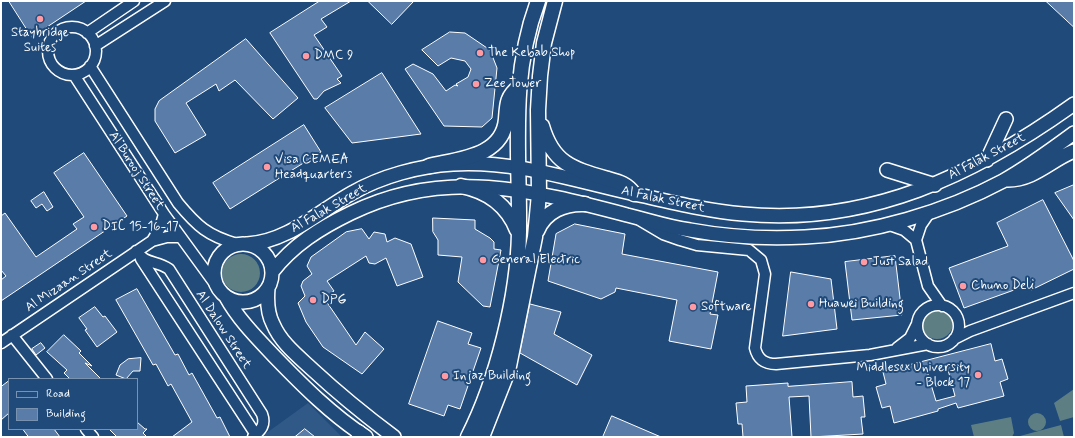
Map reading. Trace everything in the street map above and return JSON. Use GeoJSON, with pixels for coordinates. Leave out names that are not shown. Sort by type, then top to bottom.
{"type":"FeatureCollection","features":[{"type":"Feature","properties":{"kind":"main road"},"geometry":{"type":"LineString","coordinates":[[472,435],[486,396],[504,333],[514,278],[519,233],[518,169],[520,66],[526,37],[538,1]]}},
{"type":"Feature","properties":{"kind":"main road"},"geometry":{"type":"LineString","coordinates":[[472,435],[508,371],[535,237],[539,194],[538,110],[544,43],[556,1]]}},
{"type":"Feature","properties":{"kind":"main road"},"geometry":{"type":"LineString","coordinates":[[429,166],[478,154],[490,148],[503,132],[509,96],[519,86]]}},
{"type":"Feature","properties":{"kind":"main road"},"geometry":{"type":"LineString","coordinates":[[538,110],[547,141],[561,160],[581,171],[624,184],[634,194]]}},
{"type":"Feature","properties":{"kind":"main road"},"geometry":{"type":"LineString","coordinates":[[461,186],[482,191],[500,204],[508,212],[519,233]]}},
{"type":"Feature","properties":{"kind":"main road"},"geometry":{"type":"LineString","coordinates":[[535,237],[545,218],[555,210],[574,203],[585,204]]}},
{"type":"Feature","properties":{"kind":"street"},"geometry":{"type":"LineString","coordinates":[[87,33],[134,1]]}},
{"type":"Feature","properties":{"kind":"street"},"geometry":{"type":"LineString","coordinates":[[95,46],[165,1]]}},
{"type":"Feature","properties":{"kind":"street"},"geometry":{"type":"LineString","coordinates":[[73,27],[87,33],[95,46],[94,59],[90,66],[83,72],[74,75],[63,74],[52,65],[48,57],[49,43],[54,34],[63,29],[73,27]]}},
{"type":"Feature","properties":{"kind":"street","name":"Al Burooj Street"},"geometry":{"type":"LineString","coordinates":[[90,66],[178,203],[195,224],[218,239],[242,244]]}},
{"type":"Feature","properties":{"kind":"street","name":"Al Burooj Street"},"geometry":{"type":"LineString","coordinates":[[74,75],[164,214],[215,284]]}},
{"type":"Feature","properties":{"kind":"street","name":"Al Falak Street"},"geometry":{"type":"LineString","coordinates":[[242,244],[264,242],[282,236],[355,191],[379,180],[429,166],[478,164],[539,172],[720,212],[793,216],[829,213],[901,197],[935,185],[987,160],[1038,129],[1074,104]]}},
{"type":"Feature","properties":{"kind":"street"},"geometry":{"type":"LineString","coordinates":[[987,160],[1006,119]]}},
{"type":"Feature","properties":{"kind":"street","name":"Al Falak Street"},"geometry":{"type":"LineString","coordinates":[[272,272],[283,258],[302,241],[359,209],[379,201],[415,191],[461,186],[489,186],[539,194],[689,230],[759,237],[807,237],[833,235],[886,224],[930,212],[962,200],[1004,180],[1074,133]]}},
{"type":"Feature","properties":{"kind":"street"},"geometry":{"type":"LineString","coordinates":[[1004,180],[1024,178],[1074,151]]}},
{"type":"Feature","properties":{"kind":"street"},"geometry":{"type":"LineString","coordinates":[[887,170],[935,185]]}},
{"type":"Feature","properties":{"kind":"street"},"geometry":{"type":"LineString","coordinates":[[930,212],[921,225],[916,240],[928,286],[942,306],[953,312],[957,317],[972,324],[988,325]]}},
{"type":"Feature","properties":{"kind":"street"},"geometry":{"type":"LineString","coordinates":[[152,241],[160,228],[164,214]]}},
{"type":"Feature","properties":{"kind":"street"},"geometry":{"type":"LineString","coordinates":[[634,216],[647,226],[680,240],[697,244],[749,250],[755,254],[764,266],[765,274],[755,348],[760,358],[764,362],[770,364],[784,364],[870,355],[928,344],[942,346],[970,331],[1070,294],[1074,288]]}},
{"type":"Feature","properties":{"kind":"street"},"geometry":{"type":"LineString","coordinates":[[886,224],[904,230],[916,240]]}},
{"type":"Feature","properties":{"kind":"street","name":"Al Mizaan Street"},"geometry":{"type":"LineString","coordinates":[[1,343],[139,254],[152,241],[167,237],[180,237]]}},
{"type":"Feature","properties":{"kind":"street"},"geometry":{"type":"LineString","coordinates":[[363,435],[329,409],[302,385],[240,318],[215,284],[213,274],[215,264],[220,255],[227,248],[242,244],[256,247],[264,253],[270,262],[272,272],[268,288],[268,308],[272,323],[279,337],[290,349],[342,396],[394,437]]}},
{"type":"Feature","properties":{"kind":"street"},"geometry":{"type":"LineString","coordinates":[[139,254],[254,436]]}},
{"type":"Feature","properties":{"kind":"street","name":"Al Dalow Street"},"geometry":{"type":"LineString","coordinates":[[139,254],[146,261],[164,266],[173,276],[262,414],[263,426],[254,436]]}},
{"type":"Feature","properties":{"kind":"street"},"geometry":{"type":"LineString","coordinates":[[890,351],[905,343],[914,331],[923,312],[928,286]]}},
{"type":"Feature","properties":{"kind":"street"},"geometry":{"type":"LineString","coordinates":[[226,297],[234,301],[244,302],[254,300],[262,295],[268,288]]}},
{"type":"Feature","properties":{"kind":"street"},"geometry":{"type":"LineString","coordinates":[[923,312],[928,307],[942,306]]}},
{"type":"Feature","properties":{"kind":"street"},"geometry":{"type":"LineString","coordinates":[[954,339],[958,332],[957,317]]}},
{"type":"Feature","properties":{"kind":"street"},"geometry":{"type":"LineString","coordinates":[[917,324],[920,336],[928,344]]}},
{"type":"Feature","properties":{"kind":"street"},"geometry":{"type":"LineString","coordinates":[[12,335],[46,378]]}},
{"type":"Feature","properties":{"kind":"shaded area"},"geometry":{"type":"Polygon","coordinates":[[[308,403],[342,437],[261,437],[308,403]]]}},
{"type":"Feature","properties":{"kind":"green space"},"geometry":{"type":"Polygon","coordinates":[[[237,254],[245,254],[255,259],[259,266],[259,280],[255,287],[245,292],[237,292],[227,287],[225,284],[222,277],[222,269],[227,259],[230,257],[237,254]]]}},
{"type":"Feature","properties":{"kind":"green space"},"geometry":{"type":"Polygon","coordinates":[[[937,307],[946,310],[950,314],[953,323],[950,332],[946,336],[937,339],[928,336],[924,332],[921,323],[924,314],[928,310],[937,307]]]}},
{"type":"Feature","properties":{"kind":"green space"},"geometry":{"type":"Polygon","coordinates":[[[1074,389],[1074,417],[1060,421],[1054,403],[1074,389]]]}},
{"type":"Feature","properties":{"kind":"green space"},"geometry":{"type":"Polygon","coordinates":[[[1037,413],[1043,416],[1046,422],[1043,428],[1037,431],[1031,428],[1028,422],[1031,416],[1037,413]]]}},
{"type":"Feature","properties":{"kind":"green space"},"geometry":{"type":"Polygon","coordinates":[[[1011,417],[1014,433],[1012,437],[974,437],[971,425],[1011,417]]]}},
{"type":"Feature","properties":{"kind":"green space"},"geometry":{"type":"Polygon","coordinates":[[[1061,425],[1064,437],[1020,436],[1061,425]]]}},
{"type":"Feature","properties":{"kind":"building","name":"Staybridge Suites"},"geometry":{"type":"Polygon","coordinates":[[[9,1],[86,1],[32,37],[9,1]]]}},
{"type":"Feature","properties":{"kind":"building","name":"DMC 9"},"geometry":{"type":"Polygon","coordinates":[[[320,1],[351,1],[321,19],[327,27],[314,35],[342,76],[337,79],[341,83],[324,91],[317,99],[314,99],[270,33],[320,1]]]}},
{"type":"Feature","properties":{"kind":"building"},"geometry":{"type":"Polygon","coordinates":[[[368,1],[414,1],[392,24],[368,1]]]}},
{"type":"Feature","properties":{"kind":"building"},"geometry":{"type":"Polygon","coordinates":[[[1046,1],[1074,1],[1074,27],[1046,1]]]}},
{"type":"Feature","properties":{"kind":"building","name":"Zee Tower"},"geometry":{"type":"Polygon","coordinates":[[[450,32],[465,33],[490,50],[497,68],[492,118],[482,127],[444,126],[405,69],[413,64],[433,74],[446,91],[455,85],[458,86],[456,84],[468,77],[471,69],[465,61],[451,58],[438,66],[422,50],[450,32]]]}},
{"type":"Feature","properties":{"kind":"building"},"geometry":{"type":"Polygon","coordinates":[[[246,39],[298,98],[273,119],[235,80],[219,91],[216,84],[186,103],[206,135],[175,153],[155,121],[155,109],[159,101],[246,39]]]}},
{"type":"Feature","properties":{"kind":"building"},"geometry":{"type":"Polygon","coordinates":[[[382,73],[421,134],[352,143],[325,108],[382,73]]]}},
{"type":"Feature","properties":{"kind":"building","name":"Visa CEMEA Headquarters"},"geometry":{"type":"Polygon","coordinates":[[[304,125],[321,152],[230,209],[213,183],[304,125]]]}},
{"type":"Feature","properties":{"kind":"building","name":"DIC 15-16-17"},"geometry":{"type":"Polygon","coordinates":[[[84,153],[127,216],[1,301],[1,280],[6,276],[1,270],[1,216],[5,213],[36,257],[77,229],[73,224],[84,217],[54,173],[84,153]]]}},
{"type":"Feature","properties":{"kind":"building"},"geometry":{"type":"Polygon","coordinates":[[[1074,185],[1074,220],[1055,193],[1074,185]]]}},
{"type":"Feature","properties":{"kind":"building"},"geometry":{"type":"Polygon","coordinates":[[[44,192],[53,207],[47,211],[42,204],[36,208],[31,201],[44,192]]]}},
{"type":"Feature","properties":{"kind":"building"},"geometry":{"type":"Polygon","coordinates":[[[1043,200],[1074,261],[1074,269],[1031,290],[1028,285],[964,308],[949,268],[1008,246],[997,223],[1043,200]]]}},
{"type":"Feature","properties":{"kind":"building","name":"General Electric"},"geometry":{"type":"Polygon","coordinates":[[[433,218],[475,220],[475,229],[494,242],[494,249],[501,250],[490,307],[483,306],[458,282],[462,257],[438,255],[438,240],[433,232],[433,218]]]}},
{"type":"Feature","properties":{"kind":"building"},"geometry":{"type":"Polygon","coordinates":[[[575,224],[625,234],[622,254],[718,272],[710,314],[718,315],[711,349],[669,341],[677,300],[616,288],[615,292],[601,299],[548,281],[556,234],[575,224]]]}},
{"type":"Feature","properties":{"kind":"building","name":"DPG"},"geometry":{"type":"Polygon","coordinates":[[[362,229],[369,239],[374,232],[385,234],[387,242],[395,238],[411,244],[423,277],[397,286],[386,258],[375,264],[369,263],[366,256],[327,281],[334,291],[324,298],[356,345],[365,332],[384,349],[362,374],[323,347],[306,322],[298,303],[305,296],[301,286],[303,281],[312,274],[307,266],[311,257],[346,232],[362,229]]]}},
{"type":"Feature","properties":{"kind":"building"},"geometry":{"type":"Polygon","coordinates":[[[895,256],[902,315],[852,320],[845,262],[895,256]]]}},
{"type":"Feature","properties":{"kind":"building","name":"Huawei Building"},"geometry":{"type":"Polygon","coordinates":[[[791,272],[831,279],[837,329],[783,336],[791,272]]]}},
{"type":"Feature","properties":{"kind":"building"},"geometry":{"type":"Polygon","coordinates":[[[137,289],[175,355],[178,354],[189,375],[192,373],[217,418],[220,417],[230,437],[172,437],[192,422],[171,384],[168,386],[156,364],[153,365],[116,300],[137,289]]]}},
{"type":"Feature","properties":{"kind":"building"},"geometry":{"type":"Polygon","coordinates":[[[530,304],[561,312],[554,334],[592,355],[577,385],[520,353],[530,304]]]}},
{"type":"Feature","properties":{"kind":"building"},"geometry":{"type":"Polygon","coordinates":[[[95,307],[103,317],[105,316],[117,332],[97,347],[85,330],[87,329],[79,318],[95,307]]]}},
{"type":"Feature","properties":{"kind":"building","name":"Injaz Building"},"geometry":{"type":"Polygon","coordinates":[[[438,321],[472,333],[468,344],[481,348],[460,409],[448,405],[444,416],[409,404],[438,321]]]}},
{"type":"Feature","properties":{"kind":"building"},"geometry":{"type":"Polygon","coordinates":[[[64,335],[81,351],[79,353],[92,366],[85,363],[100,378],[69,378],[64,373],[67,370],[47,352],[64,335]]]}},
{"type":"Feature","properties":{"kind":"building"},"geometry":{"type":"Polygon","coordinates":[[[41,343],[45,348],[36,355],[32,349],[41,343]]]}},
{"type":"Feature","properties":{"kind":"building"},"geometry":{"type":"Polygon","coordinates":[[[991,344],[995,361],[1002,359],[1008,379],[1000,382],[1004,396],[958,408],[956,403],[938,409],[938,411],[894,423],[890,406],[882,408],[876,387],[886,384],[883,372],[991,344]],[[947,366],[927,371],[936,401],[955,396],[947,366]]]}},
{"type":"Feature","properties":{"kind":"building"},"geometry":{"type":"Polygon","coordinates":[[[141,358],[140,371],[133,371],[127,378],[116,375],[120,365],[128,359],[141,358]]]}},
{"type":"Feature","properties":{"kind":"building"},"geometry":{"type":"Polygon","coordinates":[[[8,382],[8,414],[1,420],[1,387],[8,382]]]}},
{"type":"Feature","properties":{"kind":"building"},"geometry":{"type":"Polygon","coordinates":[[[852,382],[853,397],[863,396],[865,417],[861,417],[863,434],[811,437],[809,396],[789,397],[792,437],[743,437],[742,424],[738,424],[736,403],[747,402],[746,386],[788,383],[788,386],[852,382]]]}},
{"type":"Feature","properties":{"kind":"building"},"geometry":{"type":"Polygon","coordinates":[[[612,416],[661,437],[603,437],[612,416]]]}},
{"type":"Feature","properties":{"kind":"building"},"geometry":{"type":"Polygon","coordinates":[[[138,423],[147,429],[143,433],[147,437],[117,437],[110,430],[138,430],[138,423]]]}},
{"type":"Feature","properties":{"kind":"building"},"geometry":{"type":"Polygon","coordinates":[[[305,429],[315,437],[295,437],[305,429]]]}},
{"type":"Feature","properties":{"kind":"building"},"geometry":{"type":"Polygon","coordinates":[[[24,430],[55,430],[60,437],[29,437],[24,430]]]}},
{"type":"Feature","properties":{"kind":"place","name":"Staybridge Suites"},"geometry":{"type":"Point","coordinates":[40,19]}},
{"type":"Feature","properties":{"kind":"place","name":"The Kebab Shop"},"geometry":{"type":"Point","coordinates":[480,53]}},
{"type":"Feature","properties":{"kind":"place","name":"DMC 9"},"geometry":{"type":"Point","coordinates":[306,56]}},
{"type":"Feature","properties":{"kind":"place","name":"Zee Tower"},"geometry":{"type":"Point","coordinates":[476,84]}},
{"type":"Feature","properties":{"kind":"place","name":"Visa CEMEA Headquarters"},"geometry":{"type":"Point","coordinates":[267,167]}},
{"type":"Feature","properties":{"kind":"place","name":"DIC 15-16-17"},"geometry":{"type":"Point","coordinates":[94,227]}},
{"type":"Feature","properties":{"kind":"place","name":"General Electric"},"geometry":{"type":"Point","coordinates":[483,260]}},
{"type":"Feature","properties":{"kind":"place","name":"Just Salad"},"geometry":{"type":"Point","coordinates":[864,262]}},
{"type":"Feature","properties":{"kind":"place","name":"Chuno Deli"},"geometry":{"type":"Point","coordinates":[963,286]}},
{"type":"Feature","properties":{"kind":"place","name":"DPG"},"geometry":{"type":"Point","coordinates":[313,300]}},
{"type":"Feature","properties":{"kind":"place","name":"Huawei Building"},"geometry":{"type":"Point","coordinates":[811,304]}},
{"type":"Feature","properties":{"kind":"place","name":"Software"},"geometry":{"type":"Point","coordinates":[693,307]}},
{"type":"Feature","properties":{"kind":"place","name":"Middlesex University - Block 17"},"geometry":{"type":"Point","coordinates":[978,375]}},
{"type":"Feature","properties":{"kind":"place","name":"Injaz Building"},"geometry":{"type":"Point","coordinates":[445,376]}}]}
